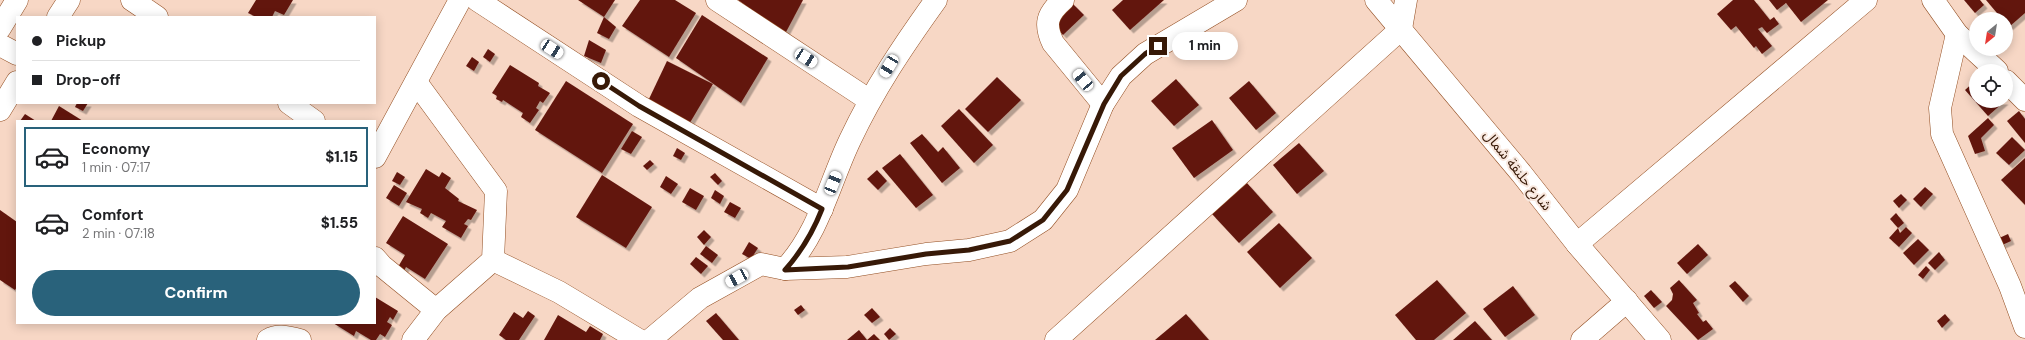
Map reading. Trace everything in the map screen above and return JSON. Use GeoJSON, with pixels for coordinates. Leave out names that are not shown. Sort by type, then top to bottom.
{"type":"FeatureCollection","features":[{"type":"Feature","properties":{"kind":"street"},"geometry":{"type":"LineString","coordinates":[[0,28],[17,0]]}},
{"type":"Feature","properties":{"kind":"street"},"geometry":{"type":"LineString","coordinates":[[59,16],[69,0]]}},
{"type":"Feature","properties":{"kind":"street"},"geometry":{"type":"LineString","coordinates":[[132,0],[156,16]]}},
{"type":"Feature","properties":{"kind":"street"},"geometry":{"type":"LineString","coordinates":[[376,155],[460,0]]}},
{"type":"Feature","properties":{"kind":"street"},"geometry":{"type":"LineString","coordinates":[[477,0],[639,106],[822,209]]}},
{"type":"Feature","properties":{"kind":"street"},"geometry":{"type":"LineString","coordinates":[[717,0],[869,100]]}},
{"type":"Feature","properties":{"kind":"street"},"geometry":{"type":"LineString","coordinates":[[785,270],[797,257],[813,231],[849,142],[869,100],[896,55],[936,0]]}},
{"type":"Feature","properties":{"kind":"street"},"geometry":{"type":"LineString","coordinates":[[1063,0],[1057,5],[1048,20],[1048,32],[1053,43],[1104,104]]}},
{"type":"Feature","properties":{"kind":"street"},"geometry":{"type":"LineString","coordinates":[[650,340],[700,298],[761,264],[785,270],[848,267],[926,254],[969,250],[1010,241],[1043,220],[1067,190],[1104,104],[1121,76],[1145,54],[1236,0]]}},
{"type":"Feature","properties":{"kind":"street","name":"شارع حلنقة شمال"},"geometry":{"type":"LineString","coordinates":[[1376,0],[1521,173],[1578,244],[1660,340]]}},
{"type":"Feature","properties":{"kind":"street"},"geometry":{"type":"LineString","coordinates":[[1056,340],[1401,29],[1406,0]]}},
{"type":"Feature","properties":{"kind":"street"},"geometry":{"type":"LineString","coordinates":[[1578,244],[1866,0]]}},
{"type":"Feature","properties":{"kind":"street"},"geometry":{"type":"LineString","coordinates":[[1933,0],[1957,34],[1989,64]]}},
{"type":"Feature","properties":{"kind":"street"},"geometry":{"type":"LineString","coordinates":[[1957,34],[1940,108],[1942,134],[2017,285],[2025,327]]}},
{"type":"Feature","properties":{"kind":"street"},"geometry":{"type":"LineString","coordinates":[[0,45],[16,53]]}},
{"type":"Feature","properties":{"kind":"street"},"geometry":{"type":"LineString","coordinates":[[412,340],[436,310],[493,260],[496,191],[416,82]]}},
{"type":"Feature","properties":{"kind":"street"},"geometry":{"type":"LineString","coordinates":[[0,110],[16,84]]}},
{"type":"Feature","properties":{"kind":"street"},"geometry":{"type":"LineString","coordinates":[[2013,88],[2025,100]]}},
{"type":"Feature","properties":{"kind":"street"},"geometry":{"type":"LineString","coordinates":[[290,104],[313,120]]}},
{"type":"Feature","properties":{"kind":"street"},"geometry":{"type":"LineString","coordinates":[[376,259],[382,266],[436,310]]}},
{"type":"Feature","properties":{"kind":"street"},"geometry":{"type":"LineString","coordinates":[[493,260],[558,292],[639,340]]}},
{"type":"Feature","properties":{"kind":"street"},"geometry":{"type":"LineString","coordinates":[[1582,340],[1627,301]]}},
{"type":"Feature","properties":{"kind":"street"},"geometry":{"type":"LineString","coordinates":[[273,334],[300,340]]}},
{"type":"Feature","properties":{"kind":"building"},"geometry":{"type":"Polygon","coordinates":[[[256,0],[293,0],[284,15],[275,11],[272,16],[254,16],[248,13],[256,0]]]}},
{"type":"Feature","properties":{"kind":"building"},"geometry":{"type":"Polygon","coordinates":[[[578,0],[615,0],[604,17],[578,0]]]}},
{"type":"Feature","properties":{"kind":"building"},"geometry":{"type":"Polygon","coordinates":[[[640,0],[675,0],[696,13],[669,57],[622,26],[640,0]]]}},
{"type":"Feature","properties":{"kind":"building"},"geometry":{"type":"Polygon","coordinates":[[[738,0],[803,0],[785,34],[738,0]]]}},
{"type":"Feature","properties":{"kind":"building"},"geometry":{"type":"Polygon","coordinates":[[[1123,0],[1164,0],[1130,30],[1112,10],[1123,0]]]}},
{"type":"Feature","properties":{"kind":"building"},"geometry":{"type":"Polygon","coordinates":[[[1733,0],[1754,0],[1770,20],[1774,17],[1779,24],[1767,33],[1762,27],[1758,29],[1772,46],[1762,54],[1756,46],[1754,48],[1736,26],[1731,30],[1717,14],[1733,0]]]}},
{"type":"Feature","properties":{"kind":"building"},"geometry":{"type":"Polygon","coordinates":[[[1769,0],[1828,0],[1801,22],[1786,3],[1777,10],[1769,0]]]}},
{"type":"Feature","properties":{"kind":"building"},"geometry":{"type":"Polygon","coordinates":[[[1964,0],[1980,0],[1984,5],[1974,12],[1964,0]]]}},
{"type":"Feature","properties":{"kind":"building"},"geometry":{"type":"Polygon","coordinates":[[[1986,0],[2025,0],[2025,13],[2013,24],[2013,12],[1996,12],[1986,0]]]}},
{"type":"Feature","properties":{"kind":"building"},"geometry":{"type":"Polygon","coordinates":[[[1072,3],[1084,15],[1063,35],[1052,23],[1072,3]]]}},
{"type":"Feature","properties":{"kind":"building"},"geometry":{"type":"Polygon","coordinates":[[[702,15],[768,58],[741,103],[676,58],[702,15]]]}},
{"type":"Feature","properties":{"kind":"building"},"geometry":{"type":"Polygon","coordinates":[[[604,17],[616,27],[609,39],[597,33],[604,17]]]}},
{"type":"Feature","properties":{"kind":"building"},"geometry":{"type":"Polygon","coordinates":[[[589,40],[606,50],[601,63],[584,56],[589,40]]]}},
{"type":"Feature","properties":{"kind":"building"},"geometry":{"type":"Polygon","coordinates":[[[488,49],[495,54],[490,62],[483,57],[488,49]]]}},
{"type":"Feature","properties":{"kind":"building"},"geometry":{"type":"Polygon","coordinates":[[[472,57],[479,62],[474,71],[466,66],[472,57]]]}},
{"type":"Feature","properties":{"kind":"building"},"geometry":{"type":"Polygon","coordinates":[[[667,61],[713,84],[688,126],[648,101],[667,61]]]}},
{"type":"Feature","properties":{"kind":"building"},"geometry":{"type":"Polygon","coordinates":[[[510,65],[539,83],[538,86],[550,93],[543,103],[540,101],[536,108],[539,110],[530,123],[521,117],[523,113],[503,100],[502,102],[496,99],[497,96],[492,93],[510,65]]]}},
{"type":"Feature","properties":{"kind":"building"},"geometry":{"type":"Polygon","coordinates":[[[997,77],[1021,100],[988,132],[965,109],[997,77]]]}},
{"type":"Feature","properties":{"kind":"building"},"geometry":{"type":"Polygon","coordinates":[[[1176,79],[1199,105],[1174,126],[1151,101],[1176,79]]]}},
{"type":"Feature","properties":{"kind":"building"},"geometry":{"type":"Polygon","coordinates":[[[566,81],[633,124],[602,173],[535,130],[566,81]]]}},
{"type":"Feature","properties":{"kind":"building"},"geometry":{"type":"Polygon","coordinates":[[[1249,81],[1276,113],[1256,130],[1229,98],[1249,81]]]}},
{"type":"Feature","properties":{"kind":"building"},"geometry":{"type":"Polygon","coordinates":[[[1969,86],[1969,95],[1965,90],[1969,86]]]}},
{"type":"Feature","properties":{"kind":"building"},"geometry":{"type":"Polygon","coordinates":[[[76,104],[87,104],[83,111],[75,107],[76,104]]]}},
{"type":"Feature","properties":{"kind":"building"},"geometry":{"type":"Polygon","coordinates":[[[59,106],[81,120],[52,120],[59,106]]]}},
{"type":"Feature","properties":{"kind":"building"},"geometry":{"type":"Polygon","coordinates":[[[1981,108],[1997,108],[1988,116],[1981,108]]]}},
{"type":"Feature","properties":{"kind":"building"},"geometry":{"type":"Polygon","coordinates":[[[959,109],[993,145],[974,163],[941,126],[959,109]]]}},
{"type":"Feature","properties":{"kind":"building"},"geometry":{"type":"Polygon","coordinates":[[[2019,111],[2025,119],[2025,143],[2007,121],[2019,111]]]}},
{"type":"Feature","properties":{"kind":"building"},"geometry":{"type":"Polygon","coordinates":[[[25,114],[34,120],[21,120],[25,114]]]}},
{"type":"Feature","properties":{"kind":"building"},"geometry":{"type":"Polygon","coordinates":[[[1988,118],[1994,125],[1981,138],[1985,151],[1975,154],[1968,136],[1988,118]]]}},
{"type":"Feature","properties":{"kind":"building"},"geometry":{"type":"Polygon","coordinates":[[[1212,120],[1233,150],[1194,178],[1172,148],[1212,120]]]}},
{"type":"Feature","properties":{"kind":"building"},"geometry":{"type":"Polygon","coordinates":[[[632,131],[642,137],[631,154],[621,149],[632,131]]]}},
{"type":"Feature","properties":{"kind":"building"},"geometry":{"type":"Polygon","coordinates":[[[922,134],[938,152],[943,147],[960,168],[942,183],[910,143],[922,134]]]}},
{"type":"Feature","properties":{"kind":"building"},"geometry":{"type":"Polygon","coordinates":[[[2012,137],[2025,150],[2009,165],[1996,153],[2012,137]]]}},
{"type":"Feature","properties":{"kind":"building"},"geometry":{"type":"Polygon","coordinates":[[[1299,143],[1324,171],[1297,194],[1273,165],[1299,143]]]}},
{"type":"Feature","properties":{"kind":"building"},"geometry":{"type":"Polygon","coordinates":[[[677,148],[685,153],[681,160],[673,156],[677,148]]]}},
{"type":"Feature","properties":{"kind":"building"},"geometry":{"type":"Polygon","coordinates":[[[900,154],[933,195],[916,208],[882,168],[900,154]]]}},
{"type":"Feature","properties":{"kind":"building"},"geometry":{"type":"Polygon","coordinates":[[[2025,158],[2025,205],[2001,180],[2025,158]]]}},
{"type":"Feature","properties":{"kind":"building"},"geometry":{"type":"Polygon","coordinates":[[[650,160],[654,164],[647,170],[643,166],[650,160]]]}},
{"type":"Feature","properties":{"kind":"building"},"geometry":{"type":"Polygon","coordinates":[[[426,169],[439,177],[442,172],[451,178],[445,188],[459,199],[458,201],[477,210],[471,220],[468,219],[464,224],[468,226],[461,238],[442,227],[446,221],[431,213],[428,218],[420,213],[422,209],[406,202],[426,169]]]}},
{"type":"Feature","properties":{"kind":"building"},"geometry":{"type":"Polygon","coordinates":[[[877,170],[887,181],[878,190],[867,179],[877,170]]]}},
{"type":"Feature","properties":{"kind":"building"},"geometry":{"type":"Polygon","coordinates":[[[397,172],[405,177],[400,185],[392,181],[397,172]]]}},
{"type":"Feature","properties":{"kind":"building"},"geometry":{"type":"Polygon","coordinates":[[[715,173],[722,181],[718,185],[710,177],[715,173]]]}},
{"type":"Feature","properties":{"kind":"building"},"geometry":{"type":"Polygon","coordinates":[[[602,175],[652,207],[626,248],[576,217],[602,175]]]}},
{"type":"Feature","properties":{"kind":"building"},"geometry":{"type":"Polygon","coordinates":[[[666,176],[678,184],[671,194],[660,187],[666,176]]]}},
{"type":"Feature","properties":{"kind":"building"},"geometry":{"type":"Polygon","coordinates":[[[1247,183],[1273,212],[1239,243],[1212,214],[1247,183]]]}},
{"type":"Feature","properties":{"kind":"building"},"geometry":{"type":"Polygon","coordinates":[[[394,185],[407,193],[399,206],[386,198],[394,185]]]}},
{"type":"Feature","properties":{"kind":"building"},"geometry":{"type":"Polygon","coordinates":[[[1925,187],[1933,194],[1921,207],[1913,199],[1925,187]]]}},
{"type":"Feature","properties":{"kind":"building"},"geometry":{"type":"Polygon","coordinates":[[[690,188],[704,196],[696,210],[682,202],[690,188]]]}},
{"type":"Feature","properties":{"kind":"building"},"geometry":{"type":"Polygon","coordinates":[[[715,190],[724,196],[720,204],[711,198],[715,190]]]}},
{"type":"Feature","properties":{"kind":"building"},"geometry":{"type":"Polygon","coordinates":[[[1901,194],[1907,200],[1899,208],[1893,201],[1901,194]]]}},
{"type":"Feature","properties":{"kind":"building"},"geometry":{"type":"Polygon","coordinates":[[[730,202],[741,208],[735,218],[724,212],[730,202]]]}},
{"type":"Feature","properties":{"kind":"building"},"geometry":{"type":"Polygon","coordinates":[[[0,210],[16,221],[16,288],[15,290],[0,280],[0,210]]]}},
{"type":"Feature","properties":{"kind":"building"},"geometry":{"type":"Polygon","coordinates":[[[1896,213],[1904,223],[1898,228],[1890,219],[1896,213]]]}},
{"type":"Feature","properties":{"kind":"building"},"geometry":{"type":"Polygon","coordinates":[[[403,216],[448,244],[425,279],[406,267],[404,271],[398,267],[405,255],[386,243],[403,216]]]}},
{"type":"Feature","properties":{"kind":"building"},"geometry":{"type":"Polygon","coordinates":[[[1279,223],[1312,258],[1280,288],[1247,252],[1279,223]]]}},
{"type":"Feature","properties":{"kind":"building"},"geometry":{"type":"Polygon","coordinates":[[[1906,227],[1912,233],[1899,247],[1889,238],[1898,228],[1900,233],[1906,227]]]}},
{"type":"Feature","properties":{"kind":"building"},"geometry":{"type":"Polygon","coordinates":[[[704,230],[711,237],[704,245],[697,237],[704,230]]]}},
{"type":"Feature","properties":{"kind":"building"},"geometry":{"type":"Polygon","coordinates":[[[2008,234],[2011,241],[2000,246],[1997,239],[2008,234]]]}},
{"type":"Feature","properties":{"kind":"building"},"geometry":{"type":"Polygon","coordinates":[[[1918,239],[1929,250],[1914,265],[1903,253],[1918,239]]]}},
{"type":"Feature","properties":{"kind":"building"},"geometry":{"type":"Polygon","coordinates":[[[749,242],[758,248],[751,259],[742,254],[749,242]]]}},
{"type":"Feature","properties":{"kind":"building"},"geometry":{"type":"Polygon","coordinates":[[[1698,244],[1708,255],[1687,274],[1677,263],[1698,244]]]}},
{"type":"Feature","properties":{"kind":"building"},"geometry":{"type":"Polygon","coordinates":[[[706,246],[718,255],[712,263],[700,254],[706,246]]]}},
{"type":"Feature","properties":{"kind":"building"},"geometry":{"type":"Polygon","coordinates":[[[1939,252],[1945,260],[1935,270],[1928,263],[1939,252]]]}},
{"type":"Feature","properties":{"kind":"building"},"geometry":{"type":"Polygon","coordinates":[[[696,257],[708,266],[701,274],[690,264],[696,257]]]}},
{"type":"Feature","properties":{"kind":"building"},"geometry":{"type":"Polygon","coordinates":[[[1926,266],[1930,270],[1923,279],[1918,275],[1926,266]]]}},
{"type":"Feature","properties":{"kind":"building"},"geometry":{"type":"Polygon","coordinates":[[[1437,280],[1466,313],[1434,340],[1416,340],[1395,315],[1437,280]]]}},
{"type":"Feature","properties":{"kind":"building"},"geometry":{"type":"Polygon","coordinates":[[[1679,280],[1697,300],[1693,303],[1699,313],[1697,314],[1703,322],[1706,320],[1713,329],[1698,340],[1666,306],[1672,300],[1673,294],[1670,288],[1679,280]]]}},
{"type":"Feature","properties":{"kind":"building"},"geometry":{"type":"Polygon","coordinates":[[[1735,281],[1749,296],[1743,302],[1729,286],[1735,281]]]}},
{"type":"Feature","properties":{"kind":"building"},"geometry":{"type":"Polygon","coordinates":[[[1513,286],[1535,315],[1505,337],[1483,309],[1513,286]]]}},
{"type":"Feature","properties":{"kind":"building"},"geometry":{"type":"Polygon","coordinates":[[[1651,290],[1662,302],[1654,308],[1644,296],[1651,290]]]}},
{"type":"Feature","properties":{"kind":"building"},"geometry":{"type":"Polygon","coordinates":[[[376,298],[398,311],[393,320],[390,317],[387,322],[392,325],[385,337],[380,334],[376,340],[371,340],[356,331],[354,336],[335,324],[376,324],[376,298]]]}},
{"type":"Feature","properties":{"kind":"building"},"geometry":{"type":"Polygon","coordinates":[[[801,305],[805,310],[798,315],[794,310],[801,305]]]}},
{"type":"Feature","properties":{"kind":"building"},"geometry":{"type":"Polygon","coordinates":[[[872,308],[880,317],[872,323],[864,315],[872,308]]]}},
{"type":"Feature","properties":{"kind":"building"},"geometry":{"type":"Polygon","coordinates":[[[528,311],[535,316],[519,340],[506,340],[499,335],[514,312],[523,318],[528,311]]]}},
{"type":"Feature","properties":{"kind":"building"},"geometry":{"type":"Polygon","coordinates":[[[716,313],[739,340],[723,340],[706,321],[716,313]]]}},
{"type":"Feature","properties":{"kind":"building"},"geometry":{"type":"Polygon","coordinates":[[[1186,314],[1209,340],[1155,340],[1186,314]]]}},
{"type":"Feature","properties":{"kind":"building"},"geometry":{"type":"Polygon","coordinates":[[[1945,314],[1950,320],[1942,328],[1937,321],[1945,314]]]}},
{"type":"Feature","properties":{"kind":"building"},"geometry":{"type":"Polygon","coordinates":[[[558,315],[586,332],[590,326],[603,334],[600,340],[544,340],[558,315]]]}},
{"type":"Feature","properties":{"kind":"building"},"geometry":{"type":"Polygon","coordinates":[[[1475,321],[1492,340],[1453,340],[1475,321]]]}},
{"type":"Feature","properties":{"kind":"building"},"geometry":{"type":"Polygon","coordinates":[[[890,328],[896,334],[889,340],[884,334],[890,328]]]}},
{"type":"Feature","properties":{"kind":"building"},"geometry":{"type":"Polygon","coordinates":[[[859,330],[867,340],[847,340],[859,330]]]}},
{"type":"Feature","properties":{"kind":"building"},"geometry":{"type":"Polygon","coordinates":[[[874,334],[880,340],[867,340],[874,334]]]}},
{"type":"Feature","properties":{"kind":"route"},"geometry":{"type":"LineString","coordinates":[[601,81],[639,106],[822,209],[813,231],[797,257],[785,270],[848,267],[926,254],[969,250],[1010,241],[1043,220],[1067,190],[1104,104],[1121,76],[1145,54],[1158,46]]}}]}
